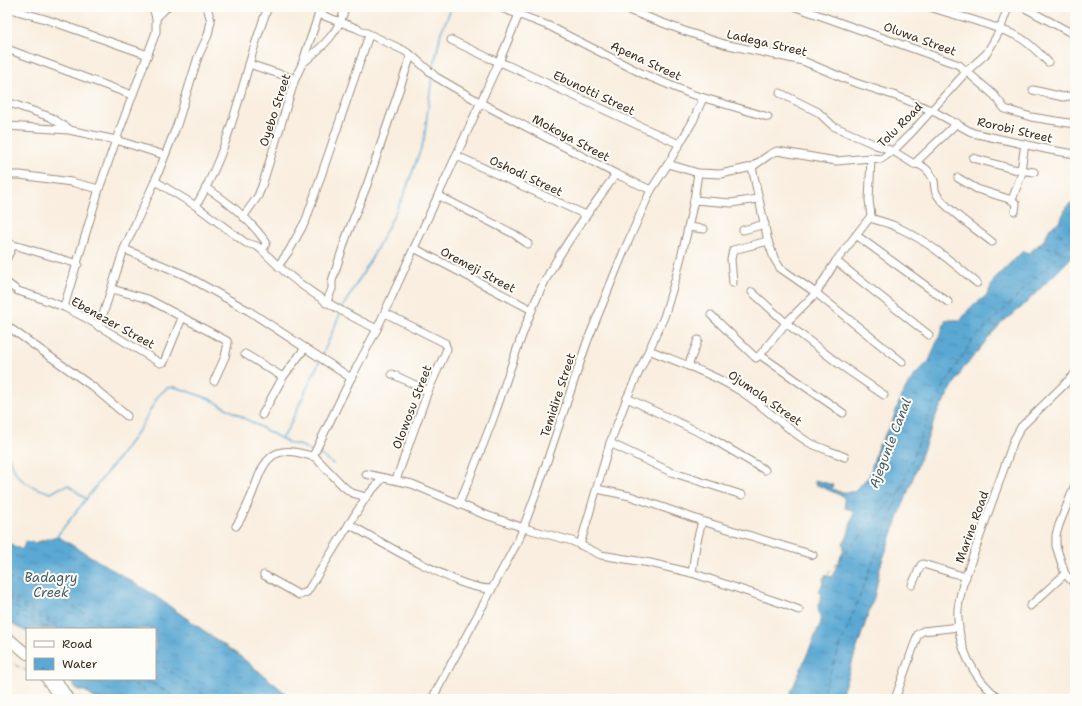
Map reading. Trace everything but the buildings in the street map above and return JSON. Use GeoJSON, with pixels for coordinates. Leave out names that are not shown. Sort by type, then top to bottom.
{"type":"FeatureCollection","features":[{"type":"Feature","properties":{"kind":"highway"},"geometry":{"type":"LineString","coordinates":[[7,630],[26,645]]}},
{"type":"Feature","properties":{"kind":"highway"},"geometry":{"type":"LineString","coordinates":[[7,637],[26,653]]}},
{"type":"Feature","properties":{"kind":"highway"},"geometry":{"type":"LineString","coordinates":[[48,680],[60,699]]}},
{"type":"Feature","properties":{"kind":"highway"},"geometry":{"type":"LineString","coordinates":[[57,680],[68,699]]}},
{"type":"Feature","properties":{"kind":"street"},"geometry":{"type":"LineString","coordinates":[[64,308],[99,189],[156,32],[156,18],[153,7]]}},
{"type":"Feature","properties":{"kind":"street"},"geometry":{"type":"LineString","coordinates":[[156,18],[167,7]]}},
{"type":"Feature","properties":{"kind":"street"},"geometry":{"type":"LineString","coordinates":[[99,327],[124,249],[155,181],[177,125],[198,57],[210,27],[210,14],[208,7]]}},
{"type":"Feature","properties":{"kind":"street"},"geometry":{"type":"LineString","coordinates":[[196,206],[206,188],[226,140],[268,7]]}},
{"type":"Feature","properties":{"kind":"street"},"geometry":{"type":"LineString","coordinates":[[302,64],[322,47],[341,22],[344,7]]}},
{"type":"Feature","properties":{"kind":"street","name":"Apena Street"},"geometry":{"type":"LineString","coordinates":[[499,7],[521,10],[643,74],[703,98],[768,117]]}},
{"type":"Feature","properties":{"kind":"street","name":"Ladega Street"},"geometry":{"type":"LineString","coordinates":[[620,7],[724,44],[803,61],[853,82],[899,97],[931,110]]}},
{"type":"Feature","properties":{"kind":"street","name":"Oluwa Street"},"geometry":{"type":"LineString","coordinates":[[796,7],[941,58],[959,66],[967,71],[994,95],[1005,109],[1031,117],[1075,124]]}},
{"type":"Feature","properties":{"kind":"street"},"geometry":{"type":"LineString","coordinates":[[929,7],[1017,37],[1028,44],[1048,62]]}},
{"type":"Feature","properties":{"kind":"street","name":"Tolu Road"},"geometry":{"type":"LineString","coordinates":[[668,164],[698,174],[721,174],[752,167],[768,155],[777,151],[836,161],[871,158],[881,159],[893,151],[967,71],[987,53],[1000,30],[1008,7]]}},
{"type":"Feature","properties":{"kind":"street"},"geometry":{"type":"LineString","coordinates":[[1023,7],[1075,35]]}},
{"type":"Feature","properties":{"kind":"street"},"geometry":{"type":"LineString","coordinates":[[7,8],[45,19],[148,55]]}},
{"type":"Feature","properties":{"kind":"street","name":"Mokoya Street"},"geometry":{"type":"LineString","coordinates":[[320,10],[341,22],[403,50],[436,77],[481,103],[616,174],[651,190]]}},
{"type":"Feature","properties":{"kind":"street","name":"Oyebo Street"},"geometry":{"type":"LineString","coordinates":[[243,217],[258,196],[262,186],[295,80],[302,64],[320,10]]}},
{"type":"Feature","properties":{"kind":"street"},"geometry":{"type":"LineString","coordinates":[[315,454],[351,378],[385,313],[481,103],[521,10]]}},
{"type":"Feature","properties":{"kind":"street"},"geometry":{"type":"LineString","coordinates":[[278,266],[289,251],[306,220],[369,34]]}},
{"type":"Feature","properties":{"kind":"street","name":"Ebunotti Street"},"geometry":{"type":"LineString","coordinates":[[450,40],[679,144]]}},
{"type":"Feature","properties":{"kind":"street"},"geometry":{"type":"LineString","coordinates":[[7,49],[132,95]]}},
{"type":"Feature","properties":{"kind":"street"},"geometry":{"type":"LineString","coordinates":[[326,302],[332,288],[332,281],[347,234],[367,185],[411,55]]}},
{"type":"Feature","properties":{"kind":"street"},"geometry":{"type":"LineString","coordinates":[[249,64],[295,80]]}},
{"type":"Feature","properties":{"kind":"street"},"geometry":{"type":"LineString","coordinates":[[1033,90],[1062,97],[1075,95]]}},
{"type":"Feature","properties":{"kind":"street"},"geometry":{"type":"LineString","coordinates":[[780,94],[818,112],[833,126],[893,151],[914,164],[923,166],[932,176],[936,192],[954,212],[992,242]]}},
{"type":"Feature","properties":{"kind":"street","name":"Temidire Street"},"geometry":{"type":"LineString","coordinates":[[432,699],[524,528],[588,342],[624,251],[651,190],[668,164],[703,98]]}},
{"type":"Feature","properties":{"kind":"street"},"geometry":{"type":"LineString","coordinates":[[7,102],[50,117],[69,130]]}},
{"type":"Feature","properties":{"kind":"street","name":"Rorobi Street"},"geometry":{"type":"LineString","coordinates":[[931,110],[973,133],[1075,154]]}},
{"type":"Feature","properties":{"kind":"street"},"geometry":{"type":"LineString","coordinates":[[914,164],[957,123]]}},
{"type":"Feature","properties":{"kind":"street"},"geometry":{"type":"LineString","coordinates":[[7,126],[69,130],[116,140],[164,155]]}},
{"type":"Feature","properties":{"kind":"street"},"geometry":{"type":"LineString","coordinates":[[1012,200],[1022,170],[1025,144]]}},
{"type":"Feature","properties":{"kind":"street","name":"Oshodi Street"},"geometry":{"type":"LineString","coordinates":[[457,156],[586,215]]}},
{"type":"Feature","properties":{"kind":"street"},"geometry":{"type":"LineString","coordinates":[[711,315],[756,358],[786,323],[816,293],[836,261],[870,218],[869,200],[871,158]]}},
{"type":"Feature","properties":{"kind":"street"},"geometry":{"type":"LineString","coordinates":[[973,158],[1013,169],[1034,172]]}},
{"type":"Feature","properties":{"kind":"street"},"geometry":{"type":"LineString","coordinates":[[752,167],[768,241],[774,258],[780,268],[816,293],[902,362]]}},
{"type":"Feature","properties":{"kind":"street"},"geometry":{"type":"LineString","coordinates":[[459,504],[493,417],[521,336],[551,269],[586,215],[616,174]]}},
{"type":"Feature","properties":{"kind":"street"},"geometry":{"type":"LineString","coordinates":[[580,545],[610,443],[626,398],[664,317],[676,277],[688,227],[698,174]]}},
{"type":"Feature","properties":{"kind":"street"},"geometry":{"type":"LineString","coordinates":[[7,175],[20,175],[71,182],[99,189]]}},
{"type":"Feature","properties":{"kind":"street"},"geometry":{"type":"LineString","coordinates":[[958,178],[977,189],[1012,200],[1016,204],[1015,211]]}},
{"type":"Feature","properties":{"kind":"street"},"geometry":{"type":"LineString","coordinates":[[155,181],[196,206],[246,243],[257,246],[293,279],[326,302],[377,329]]}},
{"type":"Feature","properties":{"kind":"street"},"geometry":{"type":"LineString","coordinates":[[206,188],[220,197],[259,232],[266,242],[262,250]]}},
{"type":"Feature","properties":{"kind":"street"},"geometry":{"type":"LineString","coordinates":[[439,196],[514,234],[528,244]]}},
{"type":"Feature","properties":{"kind":"street"},"geometry":{"type":"LineString","coordinates":[[694,200],[731,203],[758,199]]}},
{"type":"Feature","properties":{"kind":"street"},"geometry":{"type":"LineString","coordinates":[[870,218],[897,227],[920,239],[942,254],[977,283]]}},
{"type":"Feature","properties":{"kind":"street"},"geometry":{"type":"LineString","coordinates":[[743,230],[765,224]]}},
{"type":"Feature","properties":{"kind":"street"},"geometry":{"type":"LineString","coordinates":[[688,227],[704,229]]}},
{"type":"Feature","properties":{"kind":"street"},"geometry":{"type":"LineString","coordinates":[[856,235],[948,302]]}},
{"type":"Feature","properties":{"kind":"street"},"geometry":{"type":"LineString","coordinates":[[733,283],[733,250],[768,241]]}},
{"type":"Feature","properties":{"kind":"street"},"geometry":{"type":"LineString","coordinates":[[7,258],[10,244],[78,264]]}},
{"type":"Feature","properties":{"kind":"street","name":"Oremeji Street"},"geometry":{"type":"LineString","coordinates":[[414,248],[532,310]]}},
{"type":"Feature","properties":{"kind":"street"},"geometry":{"type":"LineString","coordinates":[[124,249],[185,275],[249,311],[351,378]]}},
{"type":"Feature","properties":{"kind":"street"},"geometry":{"type":"LineString","coordinates":[[836,261],[929,334]]}},
{"type":"Feature","properties":{"kind":"street","name":"Ebenezer Street"},"geometry":{"type":"LineString","coordinates":[[7,283],[18,291],[64,308],[162,363],[182,318]]}},
{"type":"Feature","properties":{"kind":"street"},"geometry":{"type":"LineString","coordinates":[[112,289],[148,299],[227,341],[228,343],[224,358],[214,381]]}},
{"type":"Feature","properties":{"kind":"street"},"geometry":{"type":"LineString","coordinates":[[752,292],[786,323],[839,364],[884,395]]}},
{"type":"Feature","properties":{"kind":"street","name":"Olowosu Street"},"geometry":{"type":"LineString","coordinates":[[385,313],[445,343],[447,349],[428,391],[396,480]]}},
{"type":"Feature","properties":{"kind":"street"},"geometry":{"type":"LineString","coordinates":[[7,326],[93,387],[127,416]]}},
{"type":"Feature","properties":{"kind":"street"},"geometry":{"type":"LineString","coordinates":[[688,366],[698,340]]}},
{"type":"Feature","properties":{"kind":"street"},"geometry":{"type":"LineString","coordinates":[[262,415],[283,377],[305,348]]}},
{"type":"Feature","properties":{"kind":"street","name":"Ojumola Street"},"geometry":{"type":"LineString","coordinates":[[649,350],[722,381],[742,393],[808,442],[845,457]]}},
{"type":"Feature","properties":{"kind":"street"},"geometry":{"type":"LineString","coordinates":[[245,354],[283,377]]}},
{"type":"Feature","properties":{"kind":"street"},"geometry":{"type":"LineString","coordinates":[[760,354],[844,413]]}},
{"type":"Feature","properties":{"kind":"street"},"geometry":{"type":"LineString","coordinates":[[392,374],[428,391]]}},
{"type":"Feature","properties":{"kind":"street","name":"Marine Road"},"geometry":{"type":"LineString","coordinates":[[1000,699],[985,687],[976,675],[964,648],[959,627],[958,609],[966,577],[1014,440],[1021,426],[1075,374]]}},
{"type":"Feature","properties":{"kind":"street"},"geometry":{"type":"LineString","coordinates":[[626,398],[709,436],[765,470]]}},
{"type":"Feature","properties":{"kind":"street"},"geometry":{"type":"LineString","coordinates":[[610,443],[671,472],[742,495]]}},
{"type":"Feature","properties":{"kind":"street"},"geometry":{"type":"LineString","coordinates":[[236,526],[251,498],[264,467],[270,458],[278,453],[290,452],[315,454],[344,487],[352,493],[366,497]]}},
{"type":"Feature","properties":{"kind":"street"},"geometry":{"type":"LineString","coordinates":[[366,474],[412,484],[484,514],[524,528],[572,541],[601,555],[692,573],[799,610]]}},
{"type":"Feature","properties":{"kind":"street"},"geometry":{"type":"LineString","coordinates":[[264,576],[299,595],[307,592],[366,497],[383,478]]}},
{"type":"Feature","properties":{"kind":"street"},"geometry":{"type":"LineString","coordinates":[[1075,485],[1056,535],[1056,546],[1065,574],[1075,584]]}},
{"type":"Feature","properties":{"kind":"street"},"geometry":{"type":"LineString","coordinates":[[597,489],[630,496],[702,522],[813,555]]}},
{"type":"Feature","properties":{"kind":"street"},"geometry":{"type":"LineString","coordinates":[[692,573],[696,545],[702,522]]}},
{"type":"Feature","properties":{"kind":"street"},"geometry":{"type":"LineString","coordinates":[[349,524],[386,546],[444,575],[480,588],[491,589]]}},
{"type":"Feature","properties":{"kind":"street"},"geometry":{"type":"LineString","coordinates":[[912,585],[921,565],[923,564],[966,577]]}},
{"type":"Feature","properties":{"kind":"street"},"geometry":{"type":"LineString","coordinates":[[1030,606],[1065,574]]}},
{"type":"Feature","properties":{"kind":"street"},"geometry":{"type":"LineString","coordinates":[[895,699],[918,634],[923,631],[959,627]]}},
{"type":"Feature","properties":{"kind":"water","name":"Ajegunle Canal"},"geometry":{"type":"Polygon","coordinates":[[[1075,200],[1075,254],[1022,307],[1001,323],[963,369],[937,413],[880,567],[875,594],[840,699],[788,699],[821,622],[818,608],[822,594],[819,592],[826,575],[832,577],[844,549],[843,543],[847,538],[854,511],[845,508],[844,497],[815,484],[815,480],[833,485],[832,489],[840,492],[853,492],[869,476],[877,449],[893,420],[901,396],[914,376],[929,361],[946,320],[961,320],[969,309],[987,295],[995,278],[1023,251],[1029,253],[1044,240],[1050,228],[1060,221],[1067,206],[1075,200]]]}},
{"type":"Feature","properties":{"kind":"water","name":"Badagry Creek"},"geometry":{"type":"Polygon","coordinates":[[[57,536],[151,593],[241,657],[293,699],[95,699],[85,691],[78,691],[72,684],[71,680],[156,680],[156,628],[26,628],[26,631],[7,621],[7,542],[22,550],[26,541],[34,543],[57,536]]]}},
{"type":"Feature","properties":{"kind":"waterway"},"geometry":{"type":"LineString","coordinates":[[433,70],[441,32],[452,7]]}},
{"type":"Feature","properties":{"kind":"waterway"},"geometry":{"type":"LineString","coordinates":[[342,308],[373,256],[404,195],[424,140],[432,76]]}},
{"type":"Feature","properties":{"kind":"waterway"},"geometry":{"type":"LineString","coordinates":[[322,356],[340,314]]}},
{"type":"Feature","properties":{"kind":"waterway"},"geometry":{"type":"LineString","coordinates":[[281,438],[287,431],[320,360]]}},
{"type":"Feature","properties":{"kind":"waterway"},"geometry":{"type":"LineString","coordinates":[[57,536],[123,452],[141,427],[158,396],[167,388],[175,387],[210,399],[289,443],[302,446],[312,452]]}},
{"type":"Feature","properties":{"kind":"waterway"},"geometry":{"type":"LineString","coordinates":[[316,453],[333,464]]}},
{"type":"Feature","properties":{"kind":"waterway"},"geometry":{"type":"LineString","coordinates":[[7,456],[19,477],[27,483],[51,493],[68,485],[86,499]]}},
{"type":"Feature","properties":{"kind":"ferry route"},"geometry":{"type":"LineString","coordinates":[[1053,225],[1075,252]]}},
{"type":"Feature","properties":{"kind":"ferry route"},"geometry":{"type":"LineString","coordinates":[[820,699],[934,403],[971,342],[1075,239]]}},
{"type":"Feature","properties":{"kind":"ferry route"},"geometry":{"type":"LineString","coordinates":[[1038,245],[1075,256]]}},
{"type":"Feature","properties":{"kind":"ferry route"},"geometry":{"type":"LineString","coordinates":[[903,486],[909,479]]}},
{"type":"Feature","properties":{"kind":"ferry route"},"geometry":{"type":"LineString","coordinates":[[822,580],[901,489]]}},
{"type":"Feature","properties":{"kind":"ferry route"},"geometry":{"type":"LineString","coordinates":[[7,578],[64,600],[106,628]]}},
{"type":"Feature","properties":{"kind":"ferry route"},"geometry":{"type":"LineString","coordinates":[[7,595],[62,628]]}},
{"type":"Feature","properties":{"kind":"ferry route"},"geometry":{"type":"LineString","coordinates":[[7,598],[57,628]]}},
{"type":"Feature","properties":{"kind":"ferry route"},"geometry":{"type":"LineString","coordinates":[[7,603],[48,628]]}},
{"type":"Feature","properties":{"kind":"ferry route"},"geometry":{"type":"LineString","coordinates":[[7,611],[45,628]]}},
{"type":"Feature","properties":{"kind":"ferry route"},"geometry":{"type":"LineString","coordinates":[[7,661],[26,670]]}},
{"type":"Feature","properties":{"kind":"ferry route"},"geometry":{"type":"LineString","coordinates":[[156,662],[211,699]]}},
{"type":"Feature","properties":{"kind":"ferry route"},"geometry":{"type":"LineString","coordinates":[[128,680],[156,699]]}},
{"type":"Feature","properties":{"kind":"ferry route"},"geometry":{"type":"LineString","coordinates":[[147,680],[179,699]]}},
{"type":"Feature","properties":{"kind":"ferry route"},"geometry":{"type":"LineString","coordinates":[[69,693],[82,699]]}},
{"type":"Feature","properties":{"kind":"ferry route"},"geometry":{"type":"LineString","coordinates":[[150,696],[155,699]]}}]}
